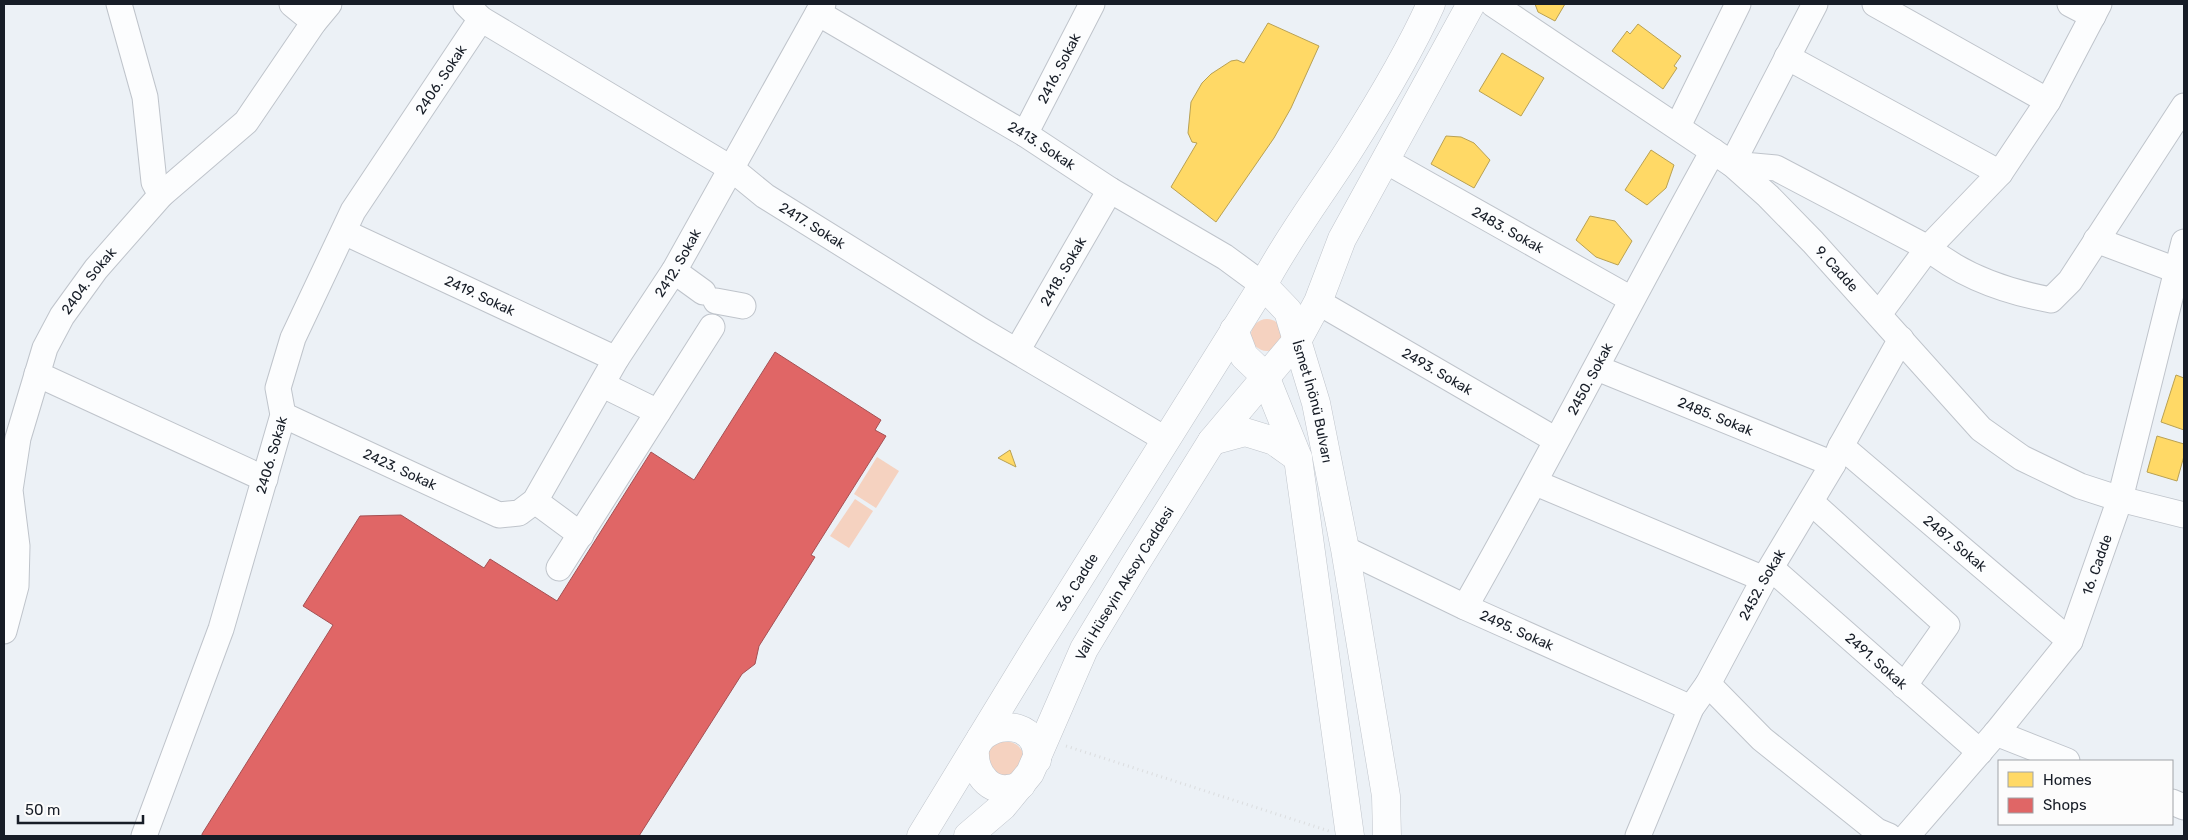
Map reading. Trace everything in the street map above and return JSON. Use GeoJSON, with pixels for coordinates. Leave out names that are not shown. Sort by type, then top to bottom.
{"type":"FeatureCollection","features":[{"type":"Feature","properties":{"kind":"main road"},"geometry":{"type":"LineString","coordinates":[[1265,376],[1244,356],[1234,330],[1283,248],[1352,146],[1418,32],[1431,4]]}},
{"type":"Feature","properties":{"kind":"main road","name":"İsmet İnönü Bulvarı"},"geometry":{"type":"LineString","coordinates":[[1387,836],[1386,796],[1345,549],[1316,403],[1298,339],[1318,302],[1342,239],[1472,4]]}},
{"type":"Feature","properties":{"kind":"main road"},"geometry":{"type":"LineString","coordinates":[[1263,284],[1288,312],[1298,339]]}},
{"type":"Feature","properties":{"kind":"main road","name":"36. Cadde"},"geometry":{"type":"LineString","coordinates":[[922,836],[1165,439],[1234,330]]}},
{"type":"Feature","properties":{"kind":"main road","name":"Vali Hüseyin Aksoy Caddesi"},"geometry":{"type":"LineString","coordinates":[[968,836],[1003,806],[1021,785],[1037,760],[1084,649],[1212,441],[1298,339]]}},
{"type":"Feature","properties":{"kind":"main road","name":"İsmet İnönü Bulvarı"},"geometry":{"type":"LineString","coordinates":[[1265,376],[1298,458],[1344,835]]}},
{"type":"Feature","properties":{"kind":"main road"},"geometry":{"type":"LineString","coordinates":[[1212,441],[1245,432],[1274,441],[1298,458]]}},
{"type":"Feature","properties":{"kind":"main road"},"geometry":{"type":"LineString","coordinates":[[1021,785],[1007,789],[988,783],[976,768],[978,743],[995,728],[1014,727],[1031,738],[1035,746],[1037,760]]}},
{"type":"Feature","properties":{"kind":"street"},"geometry":{"type":"LineString","coordinates":[[119,4],[145,97],[154,182],[161,195]]}},
{"type":"Feature","properties":{"kind":"street"},"geometry":{"type":"LineString","coordinates":[[292,4],[322,13]]}},
{"type":"Feature","properties":{"kind":"street","name":"9. Cadde"},"geometry":{"type":"LineString","coordinates":[[1493,4],[1723,157],[1768,196],[1879,314],[1981,429],[2022,458],[2080,486],[2120,499],[2184,514]]}},
{"type":"Feature","properties":{"kind":"street"},"geometry":{"type":"LineString","coordinates":[[1678,126],[1738,4]]}},
{"type":"Feature","properties":{"kind":"street","name":"2450. Sokak"},"geometry":{"type":"LineString","coordinates":[[1465,607],[1536,483],[1556,440],[1597,368],[1630,299],[1788,57],[1815,4]]}},
{"type":"Feature","properties":{"kind":"street"},"geometry":{"type":"LineString","coordinates":[[1875,4],[2048,100]]}},
{"type":"Feature","properties":{"kind":"street"},"geometry":{"type":"LineString","coordinates":[[1879,314],[1928,248],[2000,173],[2048,100],[2096,10],[2070,4]]}},
{"type":"Feature","properties":{"kind":"street","name":"2416. Sokak"},"geometry":{"type":"LineString","coordinates":[[1025,134],[1086,6]]}},
{"type":"Feature","properties":{"kind":"street","name":"2413. Sokak"},"geometry":{"type":"LineString","coordinates":[[820,8],[1025,134],[1110,190],[1225,257],[1263,284]]}},
{"type":"Feature","properties":{"kind":"street","name":"2412. Sokak"},"geometry":{"type":"LineString","coordinates":[[527,507],[603,385],[616,360],[674,271],[820,8]]}},
{"type":"Feature","properties":{"kind":"street","name":"2417. Sokak"},"geometry":{"type":"LineString","coordinates":[[474,11],[732,169],[765,196],[1017,351],[1165,439]]}},
{"type":"Feature","properties":{"kind":"street","name":"2406. Sokak"},"geometry":{"type":"LineString","coordinates":[[144,836],[221,629],[282,415],[278,388],[293,338],[353,211],[474,11]]}},
{"type":"Feature","properties":{"kind":"street","name":"2404. Sokak"},"geometry":{"type":"LineString","coordinates":[[4,631],[16,586],[17,546],[10,490],[18,438],[45,348],[62,316],[96,269],[161,195],[246,122],[322,13]]}},
{"type":"Feature","properties":{"kind":"street"},"geometry":{"type":"LineString","coordinates":[[1788,57],[2000,173]]}},
{"type":"Feature","properties":{"kind":"street"},"geometry":{"type":"LineString","coordinates":[[1723,157],[1776,168],[1928,248],[1948,264],[2020,294],[2051,300],[2070,281],[2184,106]]}},
{"type":"Feature","properties":{"kind":"street","name":"2483. Sokak"},"geometry":{"type":"LineString","coordinates":[[1386,161],[1630,299]]}},
{"type":"Feature","properties":{"kind":"street","name":"2418. Sokak"},"geometry":{"type":"LineString","coordinates":[[1017,351],[1110,190]]}},
{"type":"Feature","properties":{"kind":"street","name":"2419. Sokak"},"geometry":{"type":"LineString","coordinates":[[344,232],[616,360]]}},
{"type":"Feature","properties":{"kind":"street"},"geometry":{"type":"LineString","coordinates":[[2096,240],[2180,272]]}},
{"type":"Feature","properties":{"kind":"street","name":"16. Cadde"},"geometry":{"type":"LineString","coordinates":[[1907,836],[1996,733],[2070,641],[2120,499],[2180,272],[2184,242]]}},
{"type":"Feature","properties":{"kind":"street"},"geometry":{"type":"LineString","coordinates":[[674,271],[710,297],[743,306]]}},
{"type":"Feature","properties":{"kind":"street","name":"2493. Sokak"},"geometry":{"type":"LineString","coordinates":[[1318,302],[1556,440]]}},
{"type":"Feature","properties":{"kind":"street"},"geometry":{"type":"LineString","coordinates":[[559,568],[712,327]]}},
{"type":"Feature","properties":{"kind":"street","name":"2452. Sokak"},"geometry":{"type":"LineString","coordinates":[[1638,836],[1691,708],[1708,684],[1901,339]]}},
{"type":"Feature","properties":{"kind":"street","name":"2485. Sokak"},"geometry":{"type":"LineString","coordinates":[[1597,368],[1837,455]]}},
{"type":"Feature","properties":{"kind":"street"},"geometry":{"type":"LineString","coordinates":[[37,374],[265,479]]}},
{"type":"Feature","properties":{"kind":"street"},"geometry":{"type":"LineString","coordinates":[[603,385],[658,412]]}},
{"type":"Feature","properties":{"kind":"street","name":"2423. Sokak"},"geometry":{"type":"LineString","coordinates":[[282,415],[500,515],[527,507]]}},
{"type":"Feature","properties":{"kind":"street","name":"2487. Sokak"},"geometry":{"type":"LineString","coordinates":[[1837,455],[2070,641]]}},
{"type":"Feature","properties":{"kind":"street","name":"2491. Sokak"},"geometry":{"type":"LineString","coordinates":[[1536,483],[1768,574],[1904,686],[1980,752]]}},
{"type":"Feature","properties":{"kind":"street"},"geometry":{"type":"LineString","coordinates":[[1811,502],[1947,625],[1904,686]]}},
{"type":"Feature","properties":{"kind":"street"},"geometry":{"type":"LineString","coordinates":[[527,507],[580,535]]}},
{"type":"Feature","properties":{"kind":"street","name":"2495. Sokak"},"geometry":{"type":"LineString","coordinates":[[1345,549],[1465,607],[1691,708]]}},
{"type":"Feature","properties":{"kind":"street"},"geometry":{"type":"LineString","coordinates":[[1708,684],[1762,739],[1877,831],[1889,836]]}},
{"type":"Feature","properties":{"kind":"street"},"geometry":{"type":"LineString","coordinates":[[1996,733],[2064,760]]}},
{"type":"Feature","properties":{"kind":"path"},"geometry":{"type":"LineString","coordinates":[[1066,746],[1344,835]]}},
{"type":"Feature","properties":{"kind":"shaded area"},"geometry":{"type":"Polygon","coordinates":[[[1267,319],[1273,320],[1278,324],[1282,329],[1282,341],[1278,346],[1273,350],[1267,351],[1261,350],[1256,346],[1252,341],[1251,335],[1252,329],[1256,324],[1261,320],[1267,319]]]}},
{"type":"Feature","properties":{"kind":"shaded area"},"geometry":{"type":"Polygon","coordinates":[[[877,457],[899,471],[876,508],[854,494],[877,457]]]}},
{"type":"Feature","properties":{"kind":"shaded area"},"geometry":{"type":"Polygon","coordinates":[[[855,499],[873,511],[849,548],[830,536],[855,499]]]}},
{"type":"Feature","properties":{"kind":"shaded area"},"geometry":{"type":"Polygon","coordinates":[[[999,741],[1008,741],[1014,744],[1020,748],[1024,755],[1013,777],[995,776],[986,753],[989,748],[999,741]]]}},
{"type":"Feature","properties":{"kind":"building: Homes"},"geometry":{"type":"Polygon","coordinates":[[[1535,4],[1565,4],[1555,21],[1538,12],[1535,4]]]}},
{"type":"Feature","properties":{"kind":"building: Homes"},"geometry":{"type":"Polygon","coordinates":[[[1268,23],[1319,46],[1291,108],[1274,138],[1216,222],[1171,187],[1197,143],[1192,142],[1188,133],[1191,102],[1202,83],[1211,74],[1231,61],[1237,60],[1244,63],[1268,23]]]}},
{"type":"Feature","properties":{"kind":"building: Homes"},"geometry":{"type":"Polygon","coordinates":[[[1638,24],[1681,56],[1674,66],[1677,68],[1663,89],[1612,51],[1627,31],[1630,34],[1638,24]]]}},
{"type":"Feature","properties":{"kind":"building: Homes"},"geometry":{"type":"Polygon","coordinates":[[[1502,53],[1544,78],[1521,116],[1479,91],[1502,53]]]}},
{"type":"Feature","properties":{"kind":"building: Homes"},"geometry":{"type":"Polygon","coordinates":[[[1446,136],[1461,137],[1474,143],[1490,160],[1474,188],[1431,164],[1446,136]]]}},
{"type":"Feature","properties":{"kind":"building: Homes"},"geometry":{"type":"Polygon","coordinates":[[[1651,150],[1674,165],[1666,188],[1647,205],[1625,190],[1651,150]]]}},
{"type":"Feature","properties":{"kind":"building: Homes"},"geometry":{"type":"Polygon","coordinates":[[[1590,216],[1615,221],[1632,241],[1618,265],[1596,257],[1576,240],[1590,216]]]}},
{"type":"Feature","properties":{"kind":"building: Homes"},"geometry":{"type":"Polygon","coordinates":[[[2176,375],[2184,378],[2184,430],[2161,422],[2176,375]]]}},
{"type":"Feature","properties":{"kind":"building: Homes"},"geometry":{"type":"Polygon","coordinates":[[[2157,436],[2184,444],[2184,456],[2177,481],[2147,472],[2157,436]]]}},
{"type":"Feature","properties":{"kind":"building: Homes"},"geometry":{"type":"Polygon","coordinates":[[[1010,450],[1016,467],[998,458],[1010,450]]]}},
{"type":"Feature","properties":{"kind":"building: Shops"},"geometry":{"type":"Polygon","coordinates":[[[775,352],[881,420],[875,430],[886,436],[811,555],[815,557],[759,646],[755,664],[742,674],[639,836],[202,836],[333,625],[303,606],[360,516],[401,515],[484,568],[490,559],[557,601],[651,452],[694,480],[775,352]]]}}]}
